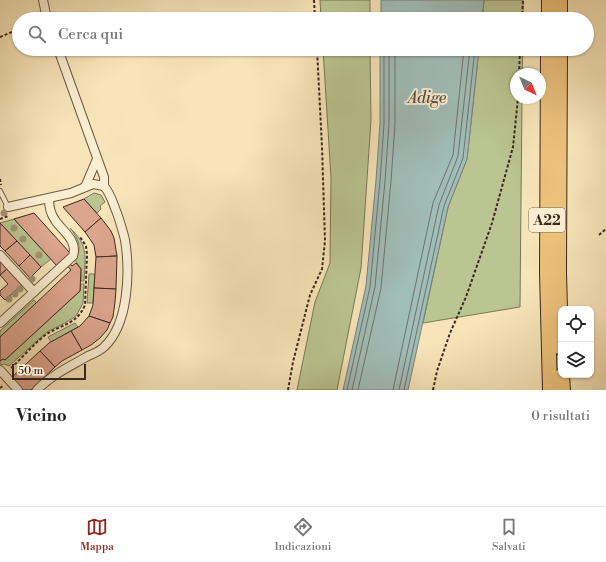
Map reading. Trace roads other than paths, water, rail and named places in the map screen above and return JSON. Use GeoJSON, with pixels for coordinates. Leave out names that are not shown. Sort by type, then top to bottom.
{"type":"FeatureCollection","features":[{"type":"Feature","properties":{"kind":"highway"},"geometry":{"type":"LineString","coordinates":[[549,0],[549,12]]}},
{"type":"Feature","properties":{"kind":"highway"},"geometry":{"type":"LineString","coordinates":[[560,0],[560,12]]}},
{"type":"Feature","properties":{"kind":"highway","name":"A22"},"geometry":{"type":"LineString","coordinates":[[548,56],[547,272],[550,390]]}},
{"type":"Feature","properties":{"kind":"highway","name":"A22"},"geometry":{"type":"LineString","coordinates":[[560,56],[558,272],[561,342]]}},
{"type":"Feature","properties":{"kind":"highway"},"geometry":{"type":"LineString","coordinates":[[562,378],[563,390]]}},
{"type":"Feature","properties":{"kind":"street"},"geometry":{"type":"LineString","coordinates":[[43,0],[46,12]]}},
{"type":"Feature","properties":{"kind":"street"},"geometry":{"type":"LineString","coordinates":[[37,390],[55,375],[103,348],[113,338],[121,320],[126,288],[127,255],[120,222],[108,191],[104,186],[104,177],[60,56]]}},
{"type":"Feature","properties":{"kind":"street"},"geometry":{"type":"LineString","coordinates":[[85,187],[97,159]]}},
{"type":"Feature","properties":{"kind":"street"},"geometry":{"type":"LineString","coordinates":[[8,207],[70,194],[93,184],[104,186]]}},
{"type":"Feature","properties":{"kind":"street"},"geometry":{"type":"LineString","coordinates":[[0,323],[71,258],[74,252],[74,245],[69,235],[54,220],[49,209],[49,198]]}},
{"type":"Feature","properties":{"kind":"street"},"geometry":{"type":"LineString","coordinates":[[0,255],[34,292]]}},
{"type":"Feature","properties":{"kind":"street"},"geometry":{"type":"LineString","coordinates":[[2,372],[18,390]]}},
{"type":"Feature","properties":{"kind":"lane"},"geometry":{"type":"LineString","coordinates":[[0,191],[8,207]]}},
{"type":"Feature","properties":{"kind":"water"},"geometry":{"type":"Polygon","coordinates":[[[381,0],[484,0],[483,12],[381,12],[381,0]]]}},
{"type":"Feature","properties":{"kind":"water","name":"Adige"},"geometry":{"type":"Polygon","coordinates":[[[380,56],[478,56],[467,159],[448,207],[408,390],[343,390],[366,286],[380,123],[380,56]]]}}]}
